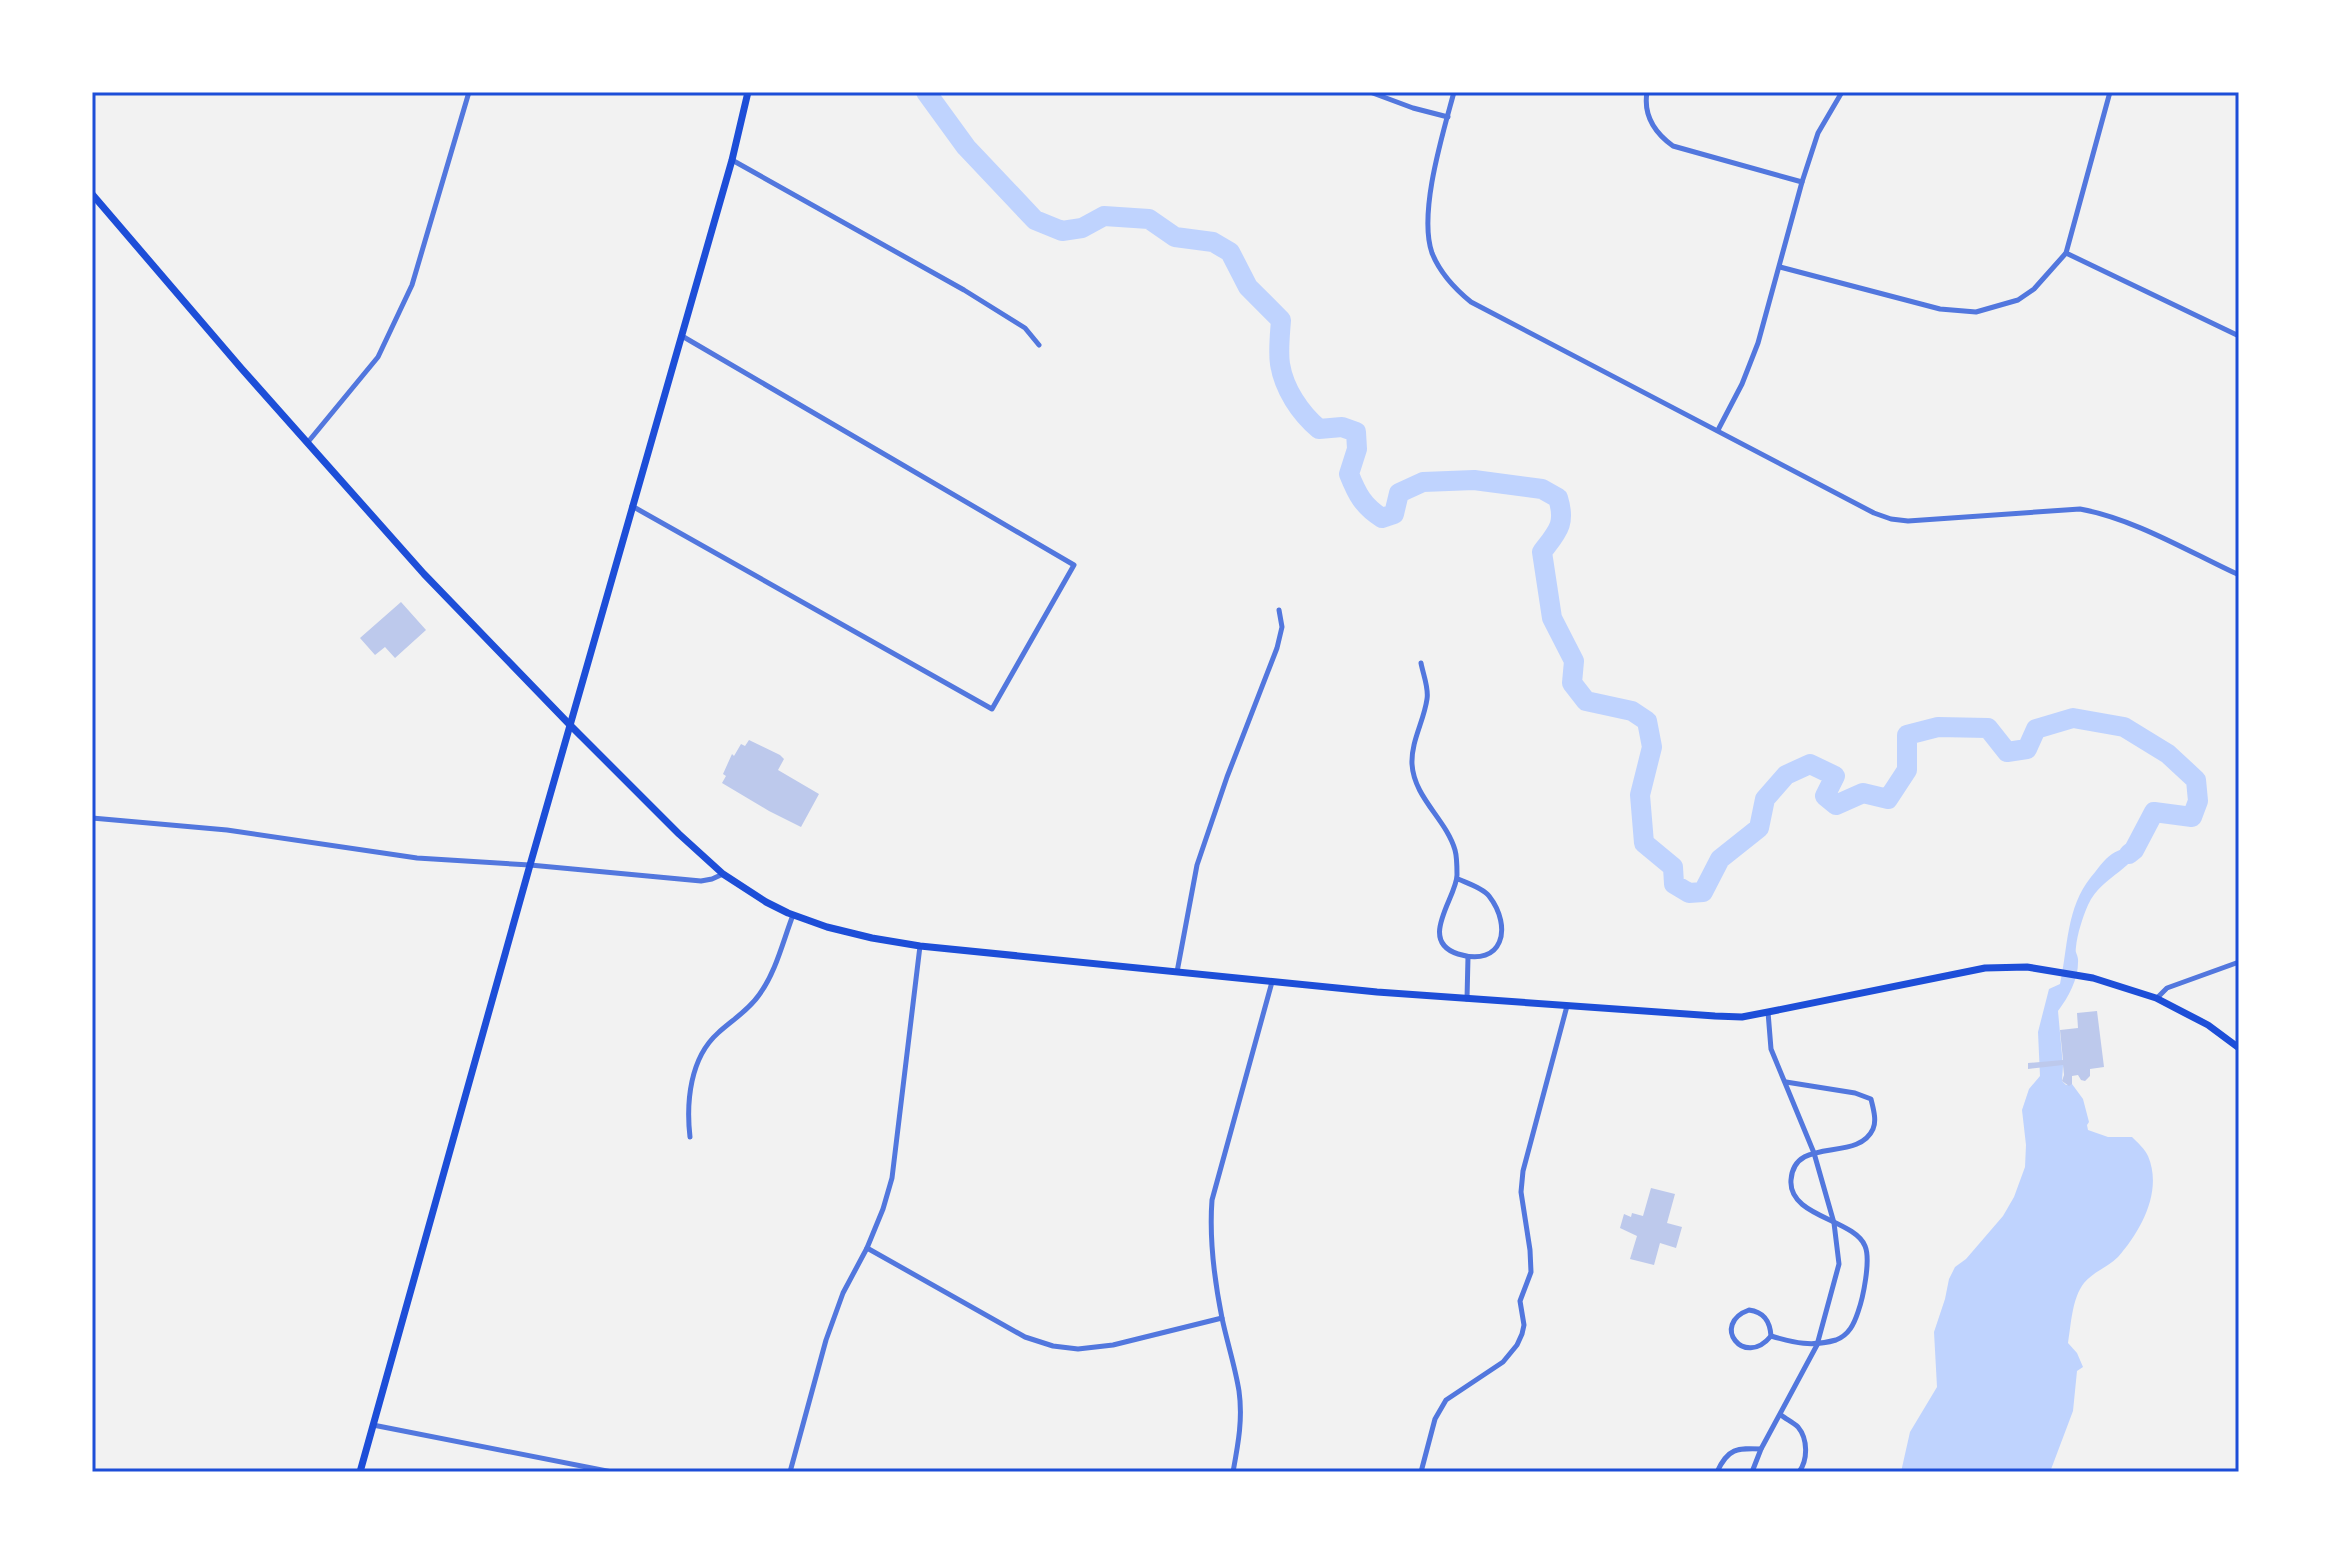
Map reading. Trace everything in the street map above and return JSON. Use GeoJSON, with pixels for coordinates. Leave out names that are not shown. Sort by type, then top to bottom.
{"type":"FeatureCollection","features":[{"type":"Feature","properties":{"kind":"main road"},"geometry":{"type":"LineString","coordinates":[[360,1472],[732,160],[748,92]]}},
{"type":"Feature","properties":{"kind":"main road"},"geometry":{"type":"LineString","coordinates":[[92,194],[424,574],[570,725],[723,874],[766,902],[793,915],[872,938],[920,946],[1377,992],[1715,1016],[1742,1017],[1985,968],[2027,967],[2081,976],[2156,998],[2208,1025],[2239,1048]]}},
{"type":"Feature","properties":{"kind":"street"},"geometry":{"type":"LineString","coordinates":[[308,442],[378,357],[412,285],[469,92]]}},
{"type":"Feature","properties":{"kind":"street"},"geometry":{"type":"LineString","coordinates":[[1370,92],[1448,117]]}},
{"type":"Feature","properties":{"kind":"street"},"geometry":{"type":"LineString","coordinates":[[1454,92],[1428,214],[1428,235],[1432,252],[1447,278],[1471,302],[1490,314],[1891,519],[1927,521],[2080,509],[2123,521],[2239,575]]}},
{"type":"Feature","properties":{"kind":"street"},"geometry":{"type":"LineString","coordinates":[[1647,92],[1646,111],[1655,130],[1673,146],[1802,182]]}},
{"type":"Feature","properties":{"kind":"street"},"geometry":{"type":"LineString","coordinates":[[1718,430],[1751,364],[1818,133],[1842,92]]}},
{"type":"Feature","properties":{"kind":"street"},"geometry":{"type":"LineString","coordinates":[[1780,267],[1940,309],[1976,312],[2018,300],[2034,289],[2066,253],[2110,92]]}},
{"type":"Feature","properties":{"kind":"street"},"geometry":{"type":"LineString","coordinates":[[732,160],[964,290],[1025,328],[1039,345]]}},
{"type":"Feature","properties":{"kind":"street"},"geometry":{"type":"LineString","coordinates":[[2066,253],[2239,336]]}},
{"type":"Feature","properties":{"kind":"street"},"geometry":{"type":"LineString","coordinates":[[632,506],[992,709],[1074,565],[682,336]]}},
{"type":"Feature","properties":{"kind":"street"},"geometry":{"type":"LineString","coordinates":[[1177,972],[1197,865],[1277,648],[1282,627],[1279,610]]}},
{"type":"Feature","properties":{"kind":"street"},"geometry":{"type":"LineString","coordinates":[[1421,663],[1428,696],[1414,745],[1412,766],[1425,802],[1456,851],[1458,879],[1441,916],[1441,939],[1450,951],[1468,957],[1484,956],[1495,949],[1502,939],[1503,924],[1488,894],[1458,879]]}},
{"type":"Feature","properties":{"kind":"street"},"geometry":{"type":"LineString","coordinates":[[92,818],[227,830],[402,856],[701,881],[723,874]]}},
{"type":"Feature","properties":{"kind":"street"},"geometry":{"type":"LineString","coordinates":[[690,1137],[689,1097],[703,1053],[764,988],[793,915]]}},
{"type":"Feature","properties":{"kind":"street"},"geometry":{"type":"LineString","coordinates":[[790,1472],[826,1340],[843,1293],[883,1209],[892,1178],[920,946]]}},
{"type":"Feature","properties":{"kind":"street"},"geometry":{"type":"LineString","coordinates":[[1467,999],[1468,957]]}},
{"type":"Feature","properties":{"kind":"street"},"geometry":{"type":"LineString","coordinates":[[2156,998],[2167,988],[2239,962]]}},
{"type":"Feature","properties":{"kind":"street"},"geometry":{"type":"LineString","coordinates":[[1233,1472],[1241,1427],[1239,1392],[1222,1318],[1210,1232],[1212,1200],[1272,981]]}},
{"type":"Feature","properties":{"kind":"street"},"geometry":{"type":"LineString","coordinates":[[1421,1472],[1435,1419],[1446,1400],[1503,1362],[1517,1345],[1524,1325],[1520,1301],[1531,1272],[1521,1192],[1523,1171],[1567,1006]]}},
{"type":"Feature","properties":{"kind":"street"},"geometry":{"type":"LineString","coordinates":[[1752,1472],[1761,1449],[1817,1345],[1839,1264],[1834,1223],[1814,1153],[1771,1049],[1768,1012]]}},
{"type":"Feature","properties":{"kind":"street"},"geometry":{"type":"LineString","coordinates":[[1771,1336],[1802,1345],[1817,1345],[1843,1337],[1854,1325],[1865,1293],[1867,1248],[1857,1233],[1808,1208],[1796,1197],[1790,1183],[1793,1170],[1802,1158],[1848,1147],[1862,1141],[1873,1130],[1875,1116],[1871,1099],[1855,1093],[1786,1082]]}},
{"type":"Feature","properties":{"kind":"street"},"geometry":{"type":"LineString","coordinates":[[867,1248],[1025,1337],[1053,1346],[1078,1349],[1113,1345],[1222,1318]]}},
{"type":"Feature","properties":{"kind":"street"},"geometry":{"type":"LineString","coordinates":[[1749,1310],[1757,1312],[1765,1317],[1771,1336],[1757,1347],[1739,1346],[1734,1340],[1732,1325],[1735,1317],[1749,1310]]}},
{"type":"Feature","properties":{"kind":"street"},"geometry":{"type":"LineString","coordinates":[[1781,1415],[1799,1428],[1806,1448],[1803,1467],[1799,1472]]}},
{"type":"Feature","properties":{"kind":"street"},"geometry":{"type":"LineString","coordinates":[[373,1425],[612,1472]]}},
{"type":"Feature","properties":{"kind":"street"},"geometry":{"type":"LineString","coordinates":[[1717,1472],[1723,1458],[1738,1448],[1761,1449]]}},
{"type":"Feature","properties":{"kind":"water"},"geometry":{"type":"Polygon","coordinates":[[[2143,831],[2141,847],[2135,857],[2094,894],[2088,905],[2077,942],[2075,980],[2058,1011],[2062,1081],[2066,1085],[2072,1084],[2083,1099],[2088,1130],[2108,1137],[2132,1137],[2148,1156],[2153,1183],[2142,1223],[2127,1247],[2114,1261],[2088,1279],[2077,1296],[2068,1343],[2083,1367],[2077,1371],[2073,1411],[2050,1472],[1901,1472],[1910,1432],[1937,1387],[1934,1332],[1949,1279],[1955,1267],[1966,1259],[2003,1216],[2025,1167],[2022,1110],[2029,1089],[2040,1076],[2038,1032],[2049,989],[2060,984],[2072,915],[2083,889],[2103,862],[2112,854],[2131,846],[2139,832],[2143,831]]]}},
{"type":"Feature","properties":{"kind":"building"},"geometry":{"type":"Polygon","coordinates":[[[401,602],[426,630],[395,658],[385,647],[375,655],[360,638],[401,602]]]}},
{"type":"Feature","properties":{"kind":"building"},"geometry":{"type":"Polygon","coordinates":[[[749,740],[780,755],[784,759],[778,770],[819,794],[801,827],[722,783],[732,754],[734,756],[741,744],[745,746],[749,740]]]}},
{"type":"Feature","properties":{"kind":"building"},"geometry":{"type":"Polygon","coordinates":[[[2097,1011],[2104,1067],[2090,1069],[2090,1076],[2085,1081],[2078,1075],[2072,1076],[2069,1086],[2062,1081],[2063,1065],[2028,1069],[2028,1063],[2063,1060],[2060,1030],[2078,1028],[2077,1013],[2097,1011]]]}},
{"type":"Feature","properties":{"kind":"building"},"geometry":{"type":"Polygon","coordinates":[[[1651,1188],[1675,1194],[1667,1223],[1682,1227],[1676,1248],[1660,1243],[1654,1265],[1630,1259],[1637,1236],[1620,1228],[1624,1214],[1643,1216],[1651,1188]]]}},
{"type":"Feature","properties":{"kind":"waterway"},"geometry":{"type":"LineString","coordinates":[[926,92],[966,147],[1035,220],[1062,231],[1082,228],[1104,216],[1149,219],[1175,237],[1213,242],[1230,252],[1248,287],[1281,320],[1280,364],[1285,382],[1299,408],[1319,429],[1342,427],[1356,432],[1357,449],[1349,474],[1361,499],[1382,518],[1394,514],[1399,493],[1423,482],[1474,480],[1542,489],[1558,498],[1561,521],[1542,552],[1552,618],[1574,661],[1572,683],[1586,701],[1632,711],[1647,721],[1652,747],[1640,795],[1644,843],[1673,867],[1674,884],[1689,893],[1703,892],[1720,859],[1759,828],[1765,799],[1786,775],[1810,764],[1835,776],[1825,796],[1836,805],[1863,793],[1888,799],[1907,770],[1907,735],[1938,727],[1988,728],[2007,752],[2027,749],[2036,729],[2073,718],[2124,727],[2168,754],[2196,780],[2198,801],[2192,817],[2154,812],[2129,854]]}}]}
